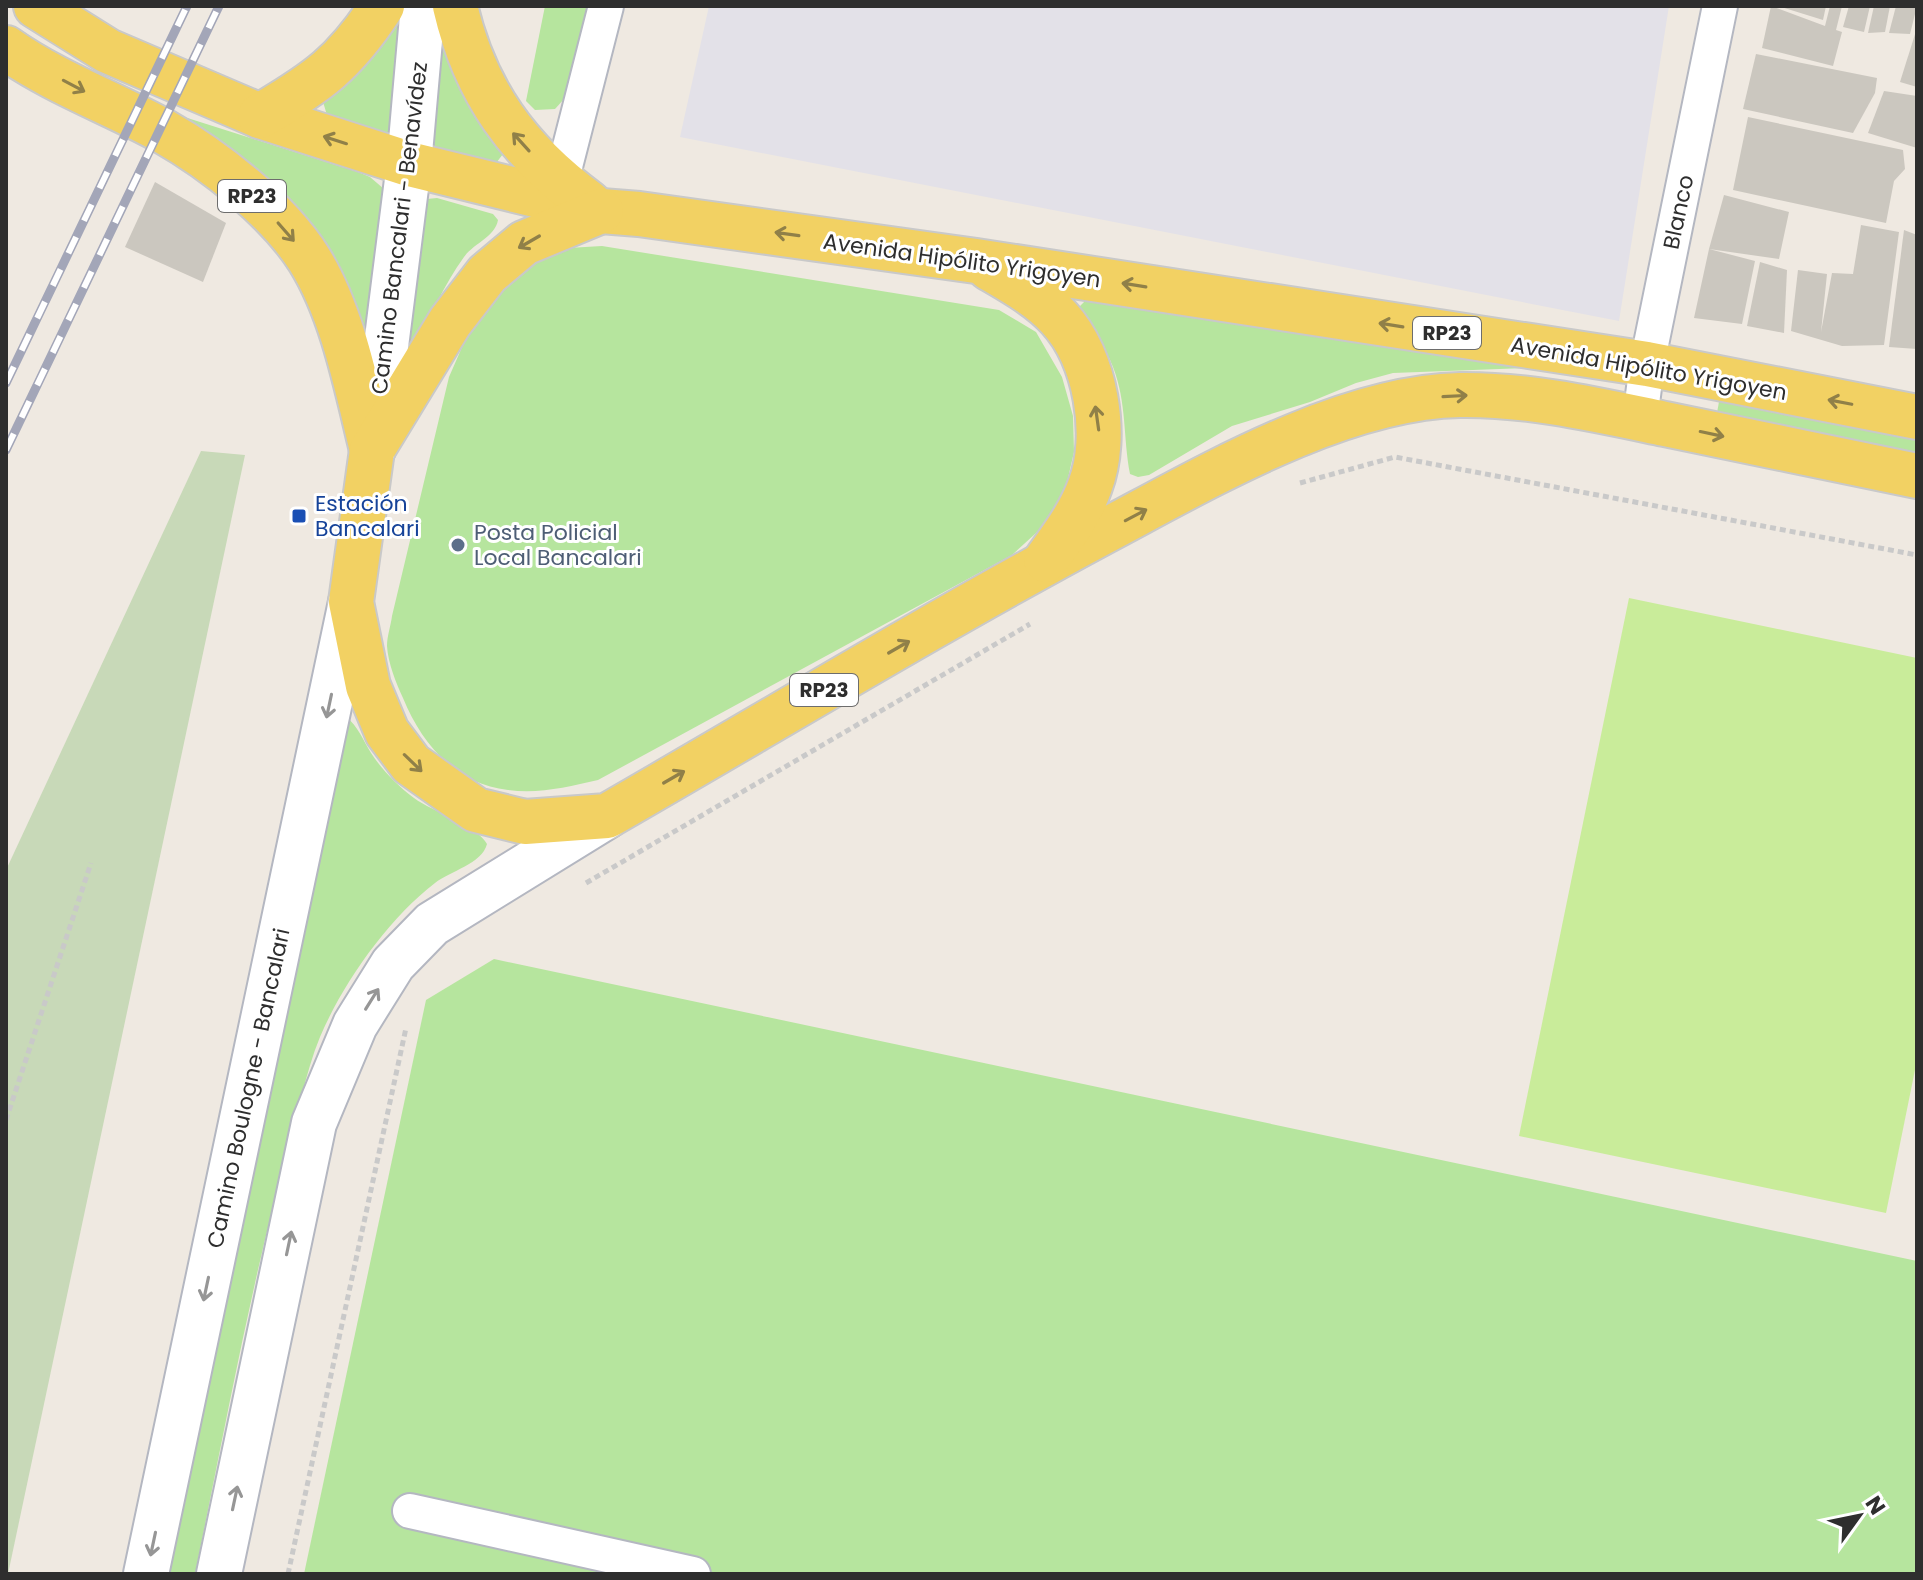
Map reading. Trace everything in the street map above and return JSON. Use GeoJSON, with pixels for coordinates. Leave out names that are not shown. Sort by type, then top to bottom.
{"type":"FeatureCollection","features":[{"type":"Feature","properties":{"kind":"main road","name":"Avenida Hipólito Yrigoyen"},"geometry":{"type":"LineString","coordinates":[[36,6],[108,51],[260,116],[409,164],[601,211],[976,261],[1647,364],[1917,417]]}},
{"type":"Feature","properties":{"kind":"main road"},"geometry":{"type":"LineString","coordinates":[[260,116],[310,87],[341,61],[382,6]]}},
{"type":"Feature","properties":{"kind":"main road","name":"Camino Bancalari - Benavídez"},"geometry":{"type":"LineString","coordinates":[[372,450],[409,164],[423,6]]}},
{"type":"Feature","properties":{"kind":"main road"},"geometry":{"type":"LineString","coordinates":[[455,6],[472,62],[486,94],[517,139],[561,182],[601,211]]}},
{"type":"Feature","properties":{"kind":"main road","name":"RP23"},"geometry":{"type":"LineString","coordinates":[[6,48],[161,131],[208,160],[243,187],[309,259],[333,311],[372,450],[351,602],[368,686],[387,732],[411,764],[476,810],[525,822],[607,816],[1042,565],[1178,492],[1289,439],[1349,415],[1396,403],[1459,395],[1547,401],[1917,476]]}},
{"type":"Feature","properties":{"kind":"main road"},"geometry":{"type":"LineString","coordinates":[[372,450],[450,322],[487,274],[524,243],[601,211]]}},
{"type":"Feature","properties":{"kind":"main road"},"geometry":{"type":"LineString","coordinates":[[976,261],[1026,290],[1060,318],[1082,353],[1093,387],[1100,438],[1091,484],[1076,518],[1042,565]]}},
{"type":"Feature","properties":{"kind":"main road","name":"Camino Boulogne - Bancalari"},"geometry":{"type":"LineString","coordinates":[[146,1574],[351,602]]}},
{"type":"Feature","properties":{"kind":"main road"},"geometry":{"type":"LineString","coordinates":[[219,1574],[314,1123],[355,1025],[393,964],[432,924],[607,816]]}},
{"type":"Feature","properties":{"kind":"street"},"geometry":{"type":"LineString","coordinates":[[561,182],[606,6]]}},
{"type":"Feature","properties":{"kind":"street","name":"Blanco"},"geometry":{"type":"LineString","coordinates":[[1640,419],[1647,364],[1720,6]]}},
{"type":"Feature","properties":{"kind":"street"},"geometry":{"type":"LineString","coordinates":[[410,1511],[693,1574]]}},
{"type":"Feature","properties":{"kind":"path"},"geometry":{"type":"LineString","coordinates":[[1293,484],[1395,457],[1917,555]]}},
{"type":"Feature","properties":{"kind":"path"},"geometry":{"type":"LineString","coordinates":[[583,884],[1032,623]]}},
{"type":"Feature","properties":{"kind":"path"},"geometry":{"type":"LineString","coordinates":[[6,1120],[91,863]]}},
{"type":"Feature","properties":{"kind":"path"},"geometry":{"type":"LineString","coordinates":[[288,1574],[408,1014]]}},
{"type":"Feature","properties":{"kind":"shaded area"},"geometry":{"type":"Polygon","coordinates":[[[709,6],[1669,6],[1619,321],[680,137],[709,6]]]}},
{"type":"Feature","properties":{"kind":"green space"},"geometry":{"type":"Polygon","coordinates":[[[404,6],[393,126],[379,136],[327,115],[323,102],[404,6]]]}},
{"type":"Feature","properties":{"kind":"green space"},"geometry":{"type":"Polygon","coordinates":[[[545,6],[590,6],[564,99],[555,109],[535,110],[526,101],[545,6]]]}},
{"type":"Feature","properties":{"kind":"green space"},"geometry":{"type":"Polygon","coordinates":[[[438,18],[467,99],[483,128],[503,154],[493,167],[435,155],[423,118],[438,18]]]}},
{"type":"Feature","properties":{"kind":"green space"},"geometry":{"type":"Polygon","coordinates":[[[178,115],[358,172],[384,189],[369,326],[362,327],[178,115]]]}},
{"type":"Feature","properties":{"kind":"green space"},"geometry":{"type":"Polygon","coordinates":[[[437,198],[493,214],[498,220],[493,231],[468,252],[457,267],[414,348],[409,343],[419,216],[421,204],[427,199],[437,198]]]}},
{"type":"Feature","properties":{"kind":"green space"},"geometry":{"type":"Polygon","coordinates":[[[602,246],[999,310],[1036,332],[1062,377],[1073,416],[1074,452],[1065,491],[1046,524],[1012,555],[598,780],[542,790],[508,790],[472,780],[456,770],[431,746],[411,715],[398,686],[389,659],[388,638],[449,377],[480,306],[536,258],[568,248],[602,246]]]}},
{"type":"Feature","properties":{"kind":"green space"},"geometry":{"type":"Polygon","coordinates":[[[1085,301],[1553,367],[1393,373],[1232,426],[1149,475],[1138,477],[1130,474],[1117,380],[1106,351],[1079,307],[1085,301]]]}},
{"type":"Feature","properties":{"kind":"green space"},"geometry":{"type":"Polygon","coordinates":[[[1720,396],[1917,435],[1917,453],[1717,413],[1720,396]]]}},
{"type":"Feature","properties":{"kind":"green space"},"geometry":{"type":"Polygon","coordinates":[[[201,451],[245,455],[6,1574],[6,870],[201,451]]]}},
{"type":"Feature","properties":{"kind":"green space"},"geometry":{"type":"Polygon","coordinates":[[[1629,598],[1917,658],[1917,1060],[1886,1213],[1519,1136],[1629,598]]]}},
{"type":"Feature","properties":{"kind":"green space"},"geometry":{"type":"Polygon","coordinates":[[[346,717],[380,766],[402,788],[422,803],[474,831],[487,844],[479,857],[441,879],[384,933],[341,995],[320,1037],[306,1080],[261,1258],[195,1574],[161,1574],[346,717]]]}},
{"type":"Feature","properties":{"kind":"green space"},"geometry":{"type":"Polygon","coordinates":[[[494,959],[1917,1261],[1917,1574],[304,1574],[426,1000],[494,959]]]}},
{"type":"Feature","properties":{"kind":"building"},"geometry":{"type":"Polygon","coordinates":[[[1771,6],[1825,26],[1830,6],[1842,6],[1836,30],[1842,32],[1833,66],[1762,48],[1771,6]]]}},
{"type":"Feature","properties":{"kind":"building"},"geometry":{"type":"Polygon","coordinates":[[[1778,6],[1826,6],[1823,20],[1778,6]]]}},
{"type":"Feature","properties":{"kind":"building"},"geometry":{"type":"Polygon","coordinates":[[[1849,6],[1870,6],[1864,32],[1843,27],[1849,6]]]}},
{"type":"Feature","properties":{"kind":"building"},"geometry":{"type":"Polygon","coordinates":[[[1874,6],[1890,6],[1885,32],[1868,33],[1874,6]]]}},
{"type":"Feature","properties":{"kind":"building"},"geometry":{"type":"Polygon","coordinates":[[[1896,6],[1917,6],[1910,34],[1889,33],[1896,6]]]}},
{"type":"Feature","properties":{"kind":"building"},"geometry":{"type":"Polygon","coordinates":[[[1917,31],[1917,87],[1900,82],[1917,31]]]}},
{"type":"Feature","properties":{"kind":"building"},"geometry":{"type":"Polygon","coordinates":[[[1756,54],[1877,78],[1875,93],[1853,133],[1743,109],[1756,54]]]}},
{"type":"Feature","properties":{"kind":"building"},"geometry":{"type":"Polygon","coordinates":[[[1884,91],[1917,96],[1917,148],[1868,133],[1884,91]]]}},
{"type":"Feature","properties":{"kind":"building"},"geometry":{"type":"Polygon","coordinates":[[[1748,117],[1903,150],[1905,169],[1894,181],[1886,223],[1733,190],[1748,117]]]}},
{"type":"Feature","properties":{"kind":"building"},"geometry":{"type":"Polygon","coordinates":[[[155,182],[226,223],[203,282],[125,247],[155,182]]]}},
{"type":"Feature","properties":{"kind":"building"},"geometry":{"type":"Polygon","coordinates":[[[1724,195],[1789,212],[1779,259],[1709,249],[1724,195]]]}},
{"type":"Feature","properties":{"kind":"building"},"geometry":{"type":"Polygon","coordinates":[[[1861,225],[1899,232],[1884,345],[1842,346],[1791,331],[1798,270],[1827,274],[1821,332],[1832,273],[1853,274],[1861,225]]]}},
{"type":"Feature","properties":{"kind":"building"},"geometry":{"type":"Polygon","coordinates":[[[1904,230],[1917,235],[1917,349],[1889,347],[1904,230]]]}},
{"type":"Feature","properties":{"kind":"building"},"geometry":{"type":"Polygon","coordinates":[[[1709,249],[1755,261],[1742,324],[1694,318],[1709,249]]]}},
{"type":"Feature","properties":{"kind":"building"},"geometry":{"type":"Polygon","coordinates":[[[1760,262],[1787,270],[1784,333],[1747,326],[1760,262]]]}},
{"type":"Feature","properties":{"kind":"railway"},"geometry":{"type":"LineString","coordinates":[[6,383],[187,6]]}},
{"type":"Feature","properties":{"kind":"railway"},"geometry":{"type":"LineString","coordinates":[[6,450],[219,6]]}},
{"type":"Feature","properties":{"kind":"place","name":"Estación Bancalari"},"geometry":{"type":"Point","coordinates":[299,516]}},
{"type":"Feature","properties":{"kind":"place","name":"Posta Policial Local Bancalari"},"geometry":{"type":"Point","coordinates":[458,545]}}]}
